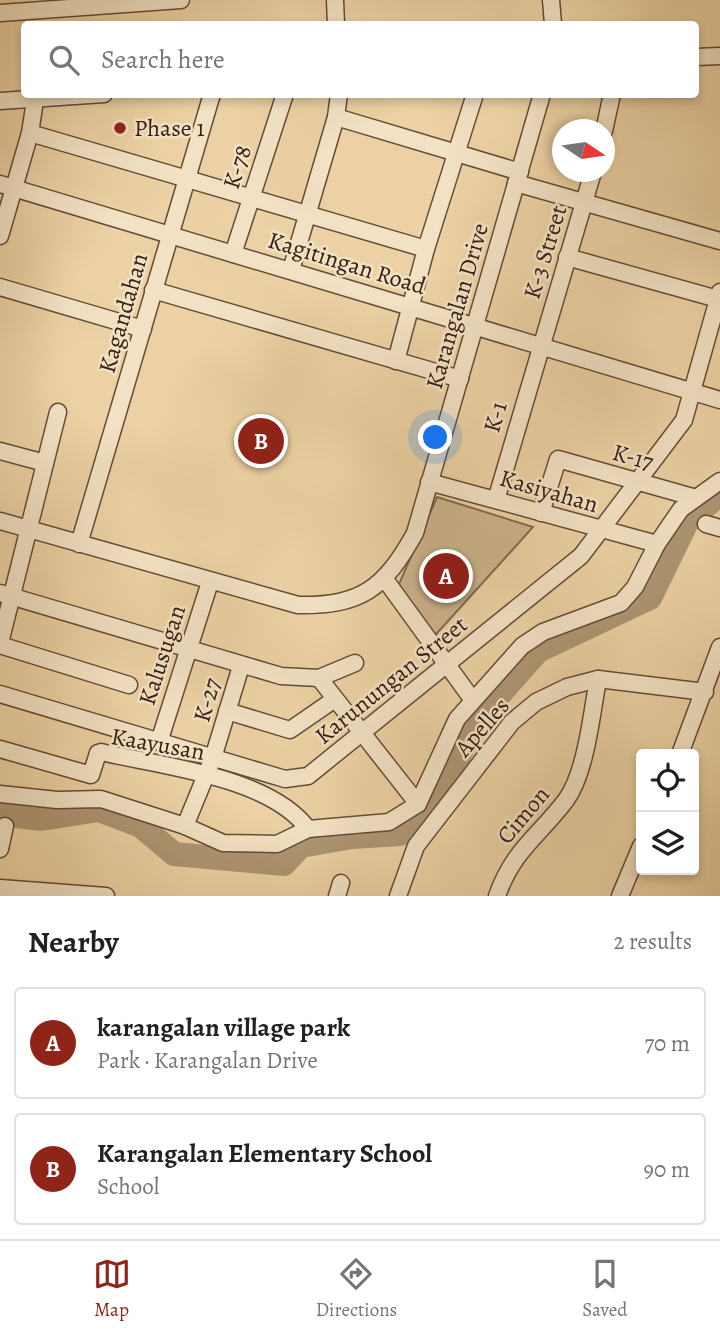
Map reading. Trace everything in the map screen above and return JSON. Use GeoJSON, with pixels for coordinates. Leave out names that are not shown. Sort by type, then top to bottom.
{"type":"FeatureCollection","features":[{"type":"Feature","properties":{"kind":"street"},"geometry":{"type":"LineString","coordinates":[[0,13],[24,18],[78,4],[181,0]]}},
{"type":"Feature","properties":{"kind":"street"},"geometry":{"type":"LineString","coordinates":[[335,0],[336,21]]}},
{"type":"Feature","properties":{"kind":"street"},"geometry":{"type":"LineString","coordinates":[[551,0],[552,21]]}},
{"type":"Feature","properties":{"kind":"street"},"geometry":{"type":"LineString","coordinates":[[699,57],[720,56]]}},
{"type":"Feature","properties":{"kind":"street"},"geometry":{"type":"LineString","coordinates":[[0,100],[24,98]]}},
{"type":"Feature","properties":{"kind":"street"},"geometry":{"type":"LineString","coordinates":[[0,236],[7,186],[30,133],[36,98]]}},
{"type":"Feature","properties":{"kind":"street","name":"Kagandahan"},"geometry":{"type":"LineString","coordinates":[[79,544],[211,98]]}},
{"type":"Feature","properties":{"kind":"street","name":"K-78"},"geometry":{"type":"LineString","coordinates":[[233,254],[284,98]]}},
{"type":"Feature","properties":{"kind":"street"},"geometry":{"type":"LineString","coordinates":[[291,270],[336,117],[338,98]]}},
{"type":"Feature","properties":{"kind":"street"},"geometry":{"type":"LineString","coordinates":[[396,361],[426,249],[474,98]]}},
{"type":"Feature","properties":{"kind":"street","name":"Karangalan Drive"},"geometry":{"type":"LineString","coordinates":[[0,520],[209,582],[298,605],[335,605],[363,594],[384,578],[401,558],[415,533],[541,98]]}},
{"type":"Feature","properties":{"kind":"street"},"geometry":{"type":"LineString","coordinates":[[607,119],[611,98]]}},
{"type":"Feature","properties":{"kind":"street"},"geometry":{"type":"LineString","coordinates":[[336,117],[457,154],[585,202],[720,241]]}},
{"type":"Feature","properties":{"kind":"street"},"geometry":{"type":"LineString","coordinates":[[30,133],[426,249]]}},
{"type":"Feature","properties":{"kind":"street","name":"K-3 Street"},"geometry":{"type":"LineString","coordinates":[[539,346],[590,182]]}},
{"type":"Feature","properties":{"kind":"street","name":"Kagitingan Road"},"geometry":{"type":"LineString","coordinates":[[7,186],[411,305],[475,328],[720,400]]}},
{"type":"Feature","properties":{"kind":"street"},"geometry":{"type":"LineString","coordinates":[[567,257],[719,296]]}},
{"type":"Feature","properties":{"kind":"street"},"geometry":{"type":"LineString","coordinates":[[0,287],[143,329]]}},
{"type":"Feature","properties":{"kind":"street"},"geometry":{"type":"LineString","coordinates":[[153,290],[460,379]]}},
{"type":"Feature","properties":{"kind":"street","name":"Karunungan Street"},"geometry":{"type":"LineString","coordinates":[[0,694],[213,758],[295,779],[308,776],[360,731],[581,556],[684,419],[719,296]]}},
{"type":"Feature","properties":{"kind":"street","name":"K-1"},"geometry":{"type":"LineString","coordinates":[[496,500],[539,346]]}},
{"type":"Feature","properties":{"kind":"street"},"geometry":{"type":"LineString","coordinates":[[58,412],[30,530],[6,595],[0,644],[129,685]]}},
{"type":"Feature","properties":{"kind":"street"},"geometry":{"type":"LineString","coordinates":[[0,452],[45,463]]}},
{"type":"Feature","properties":{"kind":"street","name":"K-17"},"geometry":{"type":"LineString","coordinates":[[541,513],[556,459],[696,498]]}},
{"type":"Feature","properties":{"kind":"street"},"geometry":{"type":"LineString","coordinates":[[0,794],[57,800],[101,799],[185,826],[223,844],[277,844],[308,829],[389,822],[418,804],[457,719],[522,646],[543,632],[621,603],[635,587],[657,544],[681,509],[720,481]]}},
{"type":"Feature","properties":{"kind":"street","name":"Kasiyahan"},"geometry":{"type":"LineString","coordinates":[[429,482],[657,544]]}},
{"type":"Feature","properties":{"kind":"street"},"geometry":{"type":"LineString","coordinates":[[384,578],[472,699]]}},
{"type":"Feature","properties":{"kind":"street","name":"Kalusugan"},"geometry":{"type":"LineString","coordinates":[[159,742],[209,582]]}},
{"type":"Feature","properties":{"kind":"street"},"geometry":{"type":"LineString","coordinates":[[6,595],[281,676],[319,678],[355,663]]}},
{"type":"Feature","properties":{"kind":"street"},"geometry":{"type":"LineString","coordinates":[[682,749],[720,647]]}},
{"type":"Feature","properties":{"kind":"street","name":"K-27"},"geometry":{"type":"LineString","coordinates":[[185,826],[213,758],[241,666]]}},
{"type":"Feature","properties":{"kind":"street"},"geometry":{"type":"LineString","coordinates":[[319,678],[418,804]]}},
{"type":"Feature","properties":{"kind":"street","name":"Apelles"},"geometry":{"type":"LineString","coordinates":[[398,896],[416,846],[512,722],[536,702],[567,687],[598,679],[705,692]]}},
{"type":"Feature","properties":{"kind":"street","name":"Cimon"},"geometry":{"type":"LineString","coordinates":[[496,896],[514,858],[568,799],[587,743],[598,679]]}},
{"type":"Feature","properties":{"kind":"street"},"geometry":{"type":"LineString","coordinates":[[228,711],[290,730],[335,699]]}},
{"type":"Feature","properties":{"kind":"street","name":"Kaayusan"},"geometry":{"type":"LineString","coordinates":[[0,750],[91,775],[98,753],[101,752],[247,785],[294,812],[308,829]]}},
{"type":"Feature","properties":{"kind":"street"},"geometry":{"type":"LineString","coordinates":[[0,849],[5,826]]}},
{"type":"Feature","properties":{"kind":"street"},"geometry":{"type":"LineString","coordinates":[[620,896],[636,858]]}},
{"type":"Feature","properties":{"kind":"street"},"geometry":{"type":"LineString","coordinates":[[0,888],[106,896]]}},
{"type":"Feature","properties":{"kind":"shaded area"},"geometry":{"type":"Polygon","coordinates":[[[437,497],[533,527],[430,641],[399,584],[437,497]]]}},
{"type":"Feature","properties":{"kind":"waterway"},"geometry":{"type":"LineString","coordinates":[[0,814],[41,819],[99,810],[141,826],[174,854],[284,864],[301,846],[352,837],[401,834],[424,816],[484,712],[538,651],[650,598],[687,522],[720,494]]}},
{"type":"Feature","properties":{"kind":"place","name":"Phase 1"},"geometry":{"type":"Point","coordinates":[120,128]}},
{"type":"Feature","properties":{"kind":"place","name":"Karangalan Elementary School"},"geometry":{"type":"Point","coordinates":[261,441]}},
{"type":"Feature","properties":{"kind":"place","name":"karangalan village park"},"geometry":{"type":"Point","coordinates":[446,576]}}]}
